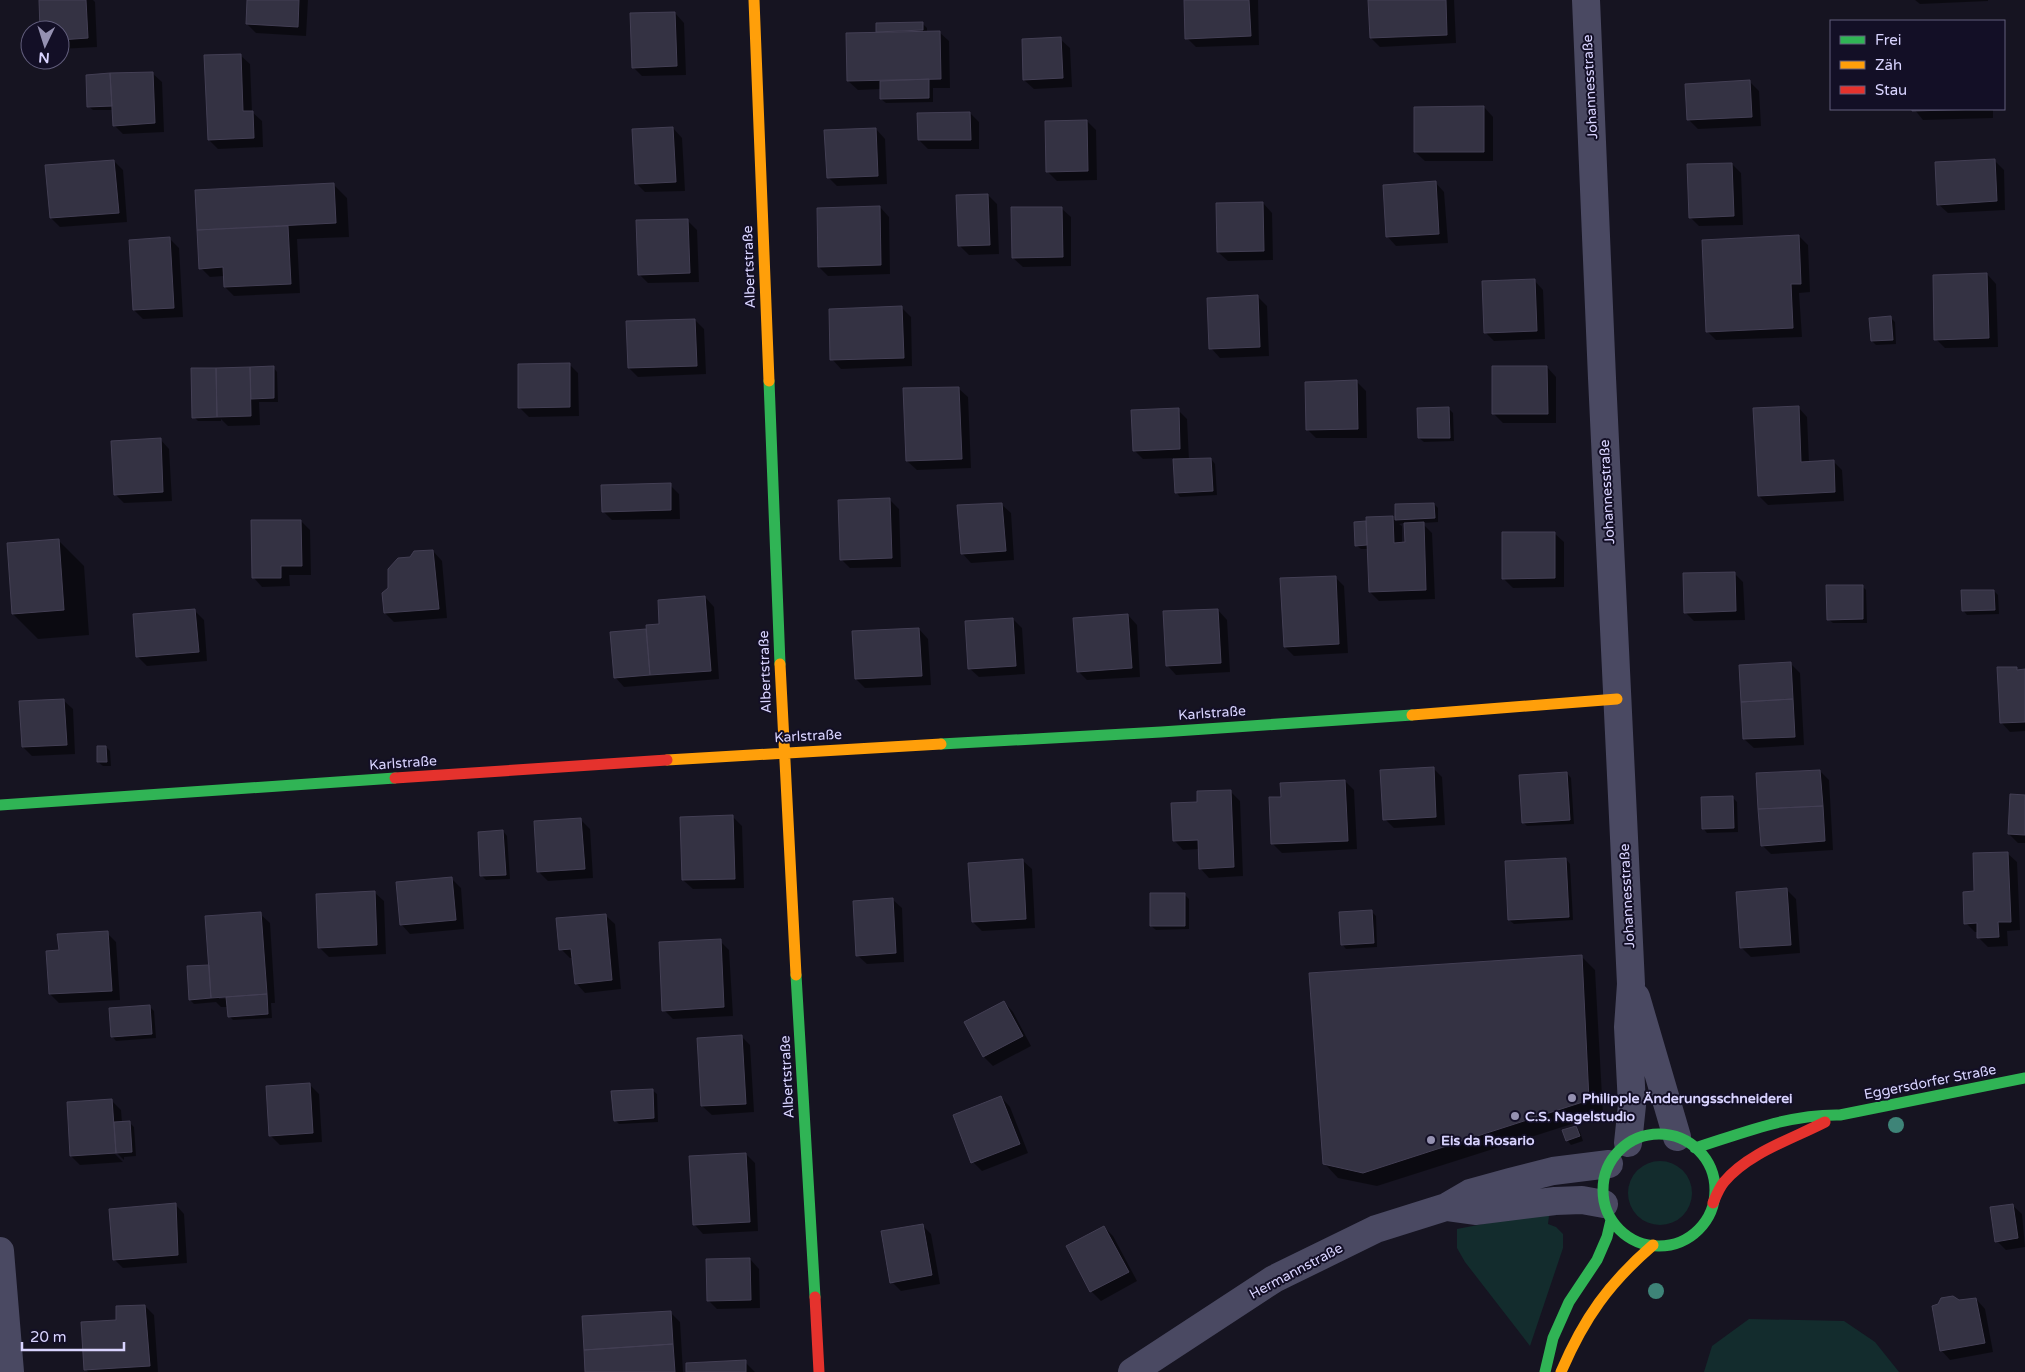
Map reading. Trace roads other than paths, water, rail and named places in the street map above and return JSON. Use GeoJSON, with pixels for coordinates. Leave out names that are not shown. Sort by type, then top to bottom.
{"type":"FeatureCollection","features":[{"type":"Feature","properties":{"kind":"street","name":"Albertstraße"},"geometry":{"type":"LineString","coordinates":[[754,0],[783,752],[819,1372]]}},
{"type":"Feature","properties":{"kind":"street","name":"Johannesstraße"},"geometry":{"type":"LineString","coordinates":[[1586,0],[1617,699],[1632,984],[1628,1027],[1632,1096],[1628,1143]]}},
{"type":"Feature","properties":{"kind":"street","name":"Karlstraße"},"geometry":{"type":"LineString","coordinates":[[0,805],[783,752],[1240,727],[1617,699]]}},
{"type":"Feature","properties":{"kind":"street","name":"Johannesstraße"},"geometry":{"type":"LineString","coordinates":[[1632,984],[1686,1143]]}},
{"type":"Feature","properties":{"kind":"street","name":"Eggersdorfer Straße"},"geometry":{"type":"LineString","coordinates":[[1686,1143],[1728,1139],[1773,1122],[1810,1115],[1840,1115],[2025,1078]]}},
{"type":"Feature","properties":{"kind":"street","name":"Eggersdorfer Straße"},"geometry":{"type":"LineString","coordinates":[[1713,1203],[1724,1182],[1742,1166],[1770,1149],[1840,1115]]}},
{"type":"Feature","properties":{"kind":"street"},"geometry":{"type":"LineString","coordinates":[[1545,1372],[1553,1338],[1569,1302],[1597,1260],[1607,1238],[1608,1212],[1604,1179],[1609,1164],[1628,1143],[1652,1134],[1686,1143],[1703,1156],[1710,1167],[1714,1179],[1713,1203],[1704,1222],[1691,1235],[1679,1242],[1666,1245],[1641,1243],[1620,1230],[1608,1212]]}},
{"type":"Feature","properties":{"kind":"street","name":"Hermannstraße"},"geometry":{"type":"LineString","coordinates":[[1132,1372],[1274,1279],[1376,1229],[1446,1207],[1470,1193],[1553,1171],[1609,1164]]}},
{"type":"Feature","properties":{"kind":"street","name":"Hermannstraße"},"geometry":{"type":"LineString","coordinates":[[1446,1207],[1475,1211],[1555,1201],[1582,1200],[1608,1212]]}},
{"type":"Feature","properties":{"kind":"street"},"geometry":{"type":"LineString","coordinates":[[1561,1372],[1580,1330],[1605,1294],[1632,1263],[1653,1245]]}},
{"type":"Feature","properties":{"kind":"street"},"geometry":{"type":"LineString","coordinates":[[0,1251],[10,1372]]}},
{"type":"Feature","properties":{"kind":"place","name":"Philipple Änderungsschneiderei"},"geometry":{"type":"Point","coordinates":[1572,1098]}},
{"type":"Feature","properties":{"kind":"place","name":"C.S. Nagelstudio"},"geometry":{"type":"Point","coordinates":[1515,1116]}},
{"type":"Feature","properties":{"kind":"place","name":"Eis da Rosario"},"geometry":{"type":"Point","coordinates":[1431,1140]}}]}
